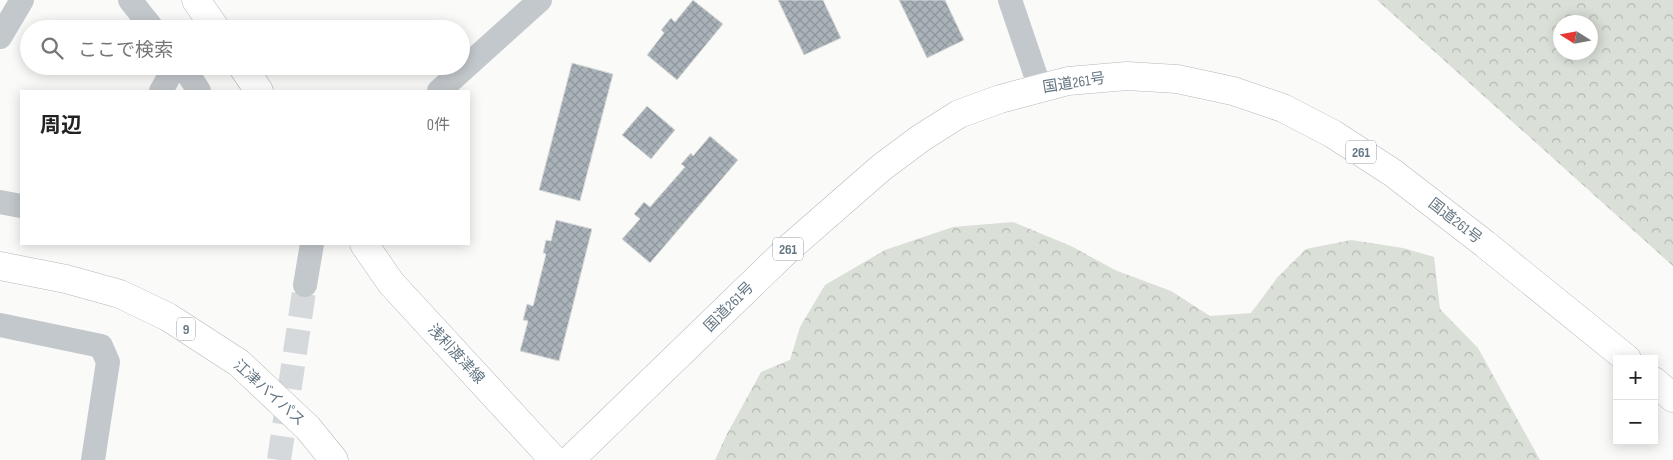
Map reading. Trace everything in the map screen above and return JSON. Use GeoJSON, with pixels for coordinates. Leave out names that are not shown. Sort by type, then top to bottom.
{"type":"FeatureCollection","features":[{"type":"Feature","properties":{"kind":"main road"},"geometry":{"type":"LineString","coordinates":[[196,0],[210,20]]}},
{"type":"Feature","properties":{"kind":"main road"},"geometry":{"type":"LineString","coordinates":[[248,75],[258,90]]}},
{"type":"Feature","properties":{"kind":"main road","name":"国道261号"},"geometry":{"type":"LineString","coordinates":[[570,460],[788,248],[882,167],[921,138],[959,114],[1000,99],[1068,81],[1127,76],[1176,79],[1233,90],[1283,108],[1333,134],[1393,173],[1623,355]]}},
{"type":"Feature","properties":{"kind":"main road","name":"浅利渡津線"},"geometry":{"type":"LineString","coordinates":[[365,245],[391,283],[554,460]]}},
{"type":"Feature","properties":{"kind":"main road","name":"江津バイパス"},"geometry":{"type":"LineString","coordinates":[[0,266],[66,279],[120,294],[168,317],[239,363],[308,428],[334,460]]}},
{"type":"Feature","properties":{"kind":"main road"},"geometry":{"type":"LineString","coordinates":[[1658,385],[1673,398]]}},
{"type":"Feature","properties":{"kind":"street"},"geometry":{"type":"LineString","coordinates":[[0,36],[22,0]]}},
{"type":"Feature","properties":{"kind":"street"},"geometry":{"type":"LineString","coordinates":[[130,0],[146,20]]}},
{"type":"Feature","properties":{"kind":"street"},"geometry":{"type":"LineString","coordinates":[[470,63],[540,0]]}},
{"type":"Feature","properties":{"kind":"street"},"geometry":{"type":"LineString","coordinates":[[1010,0],[1040,88]]}},
{"type":"Feature","properties":{"kind":"street"},"geometry":{"type":"LineString","coordinates":[[162,90],[170,75]]}},
{"type":"Feature","properties":{"kind":"street"},"geometry":{"type":"LineString","coordinates":[[189,75],[198,90]]}},
{"type":"Feature","properties":{"kind":"street"},"geometry":{"type":"LineString","coordinates":[[440,90],[457,75]]}},
{"type":"Feature","properties":{"kind":"street"},"geometry":{"type":"LineString","coordinates":[[0,202],[20,206]]}},
{"type":"Feature","properties":{"kind":"street"},"geometry":{"type":"LineString","coordinates":[[304,284],[311,245]]}},
{"type":"Feature","properties":{"kind":"street"},"geometry":{"type":"LineString","coordinates":[[0,325],[101,346],[108,362],[93,460]]}},
{"type":"Feature","properties":{"kind":"green space"},"geometry":{"type":"Polygon","coordinates":[[[1377,0],[1673,0],[1673,266],[1377,0]]]}},
{"type":"Feature","properties":{"kind":"green space"},"geometry":{"type":"Polygon","coordinates":[[[1013,222],[1071,246],[1115,270],[1171,291],[1210,316],[1251,313],[1277,278],[1306,249],[1351,240],[1403,248],[1434,257],[1440,309],[1478,348],[1540,460],[715,460],[761,372],[790,360],[800,327],[825,285],[885,250],[953,227],[1013,222]]]}},
{"type":"Feature","properties":{"kind":"building"},"geometry":{"type":"Polygon","coordinates":[[[693,0],[723,24],[677,80],[647,55],[664,33],[661,30],[671,18],[675,22],[693,0]]]}},
{"type":"Feature","properties":{"kind":"building"},"geometry":{"type":"Polygon","coordinates":[[[778,0],[823,0],[841,38],[804,55],[778,0]]]}},
{"type":"Feature","properties":{"kind":"building"},"geometry":{"type":"Polygon","coordinates":[[[899,0],[945,0],[964,40],[927,58],[899,0]]]}},
{"type":"Feature","properties":{"kind":"building"},"geometry":{"type":"Polygon","coordinates":[[[572,63],[613,74],[580,201],[539,190],[572,63]]]}},
{"type":"Feature","properties":{"kind":"building"},"geometry":{"type":"Polygon","coordinates":[[[647,106],[675,130],[651,159],[622,135],[647,106]]]}},
{"type":"Feature","properties":{"kind":"building"},"geometry":{"type":"Polygon","coordinates":[[[710,136],[738,160],[650,263],[622,239],[640,219],[634,214],[644,202],[650,207],[685,167],[681,164],[691,153],[693,156],[710,136]]]}},
{"type":"Feature","properties":{"kind":"building"},"geometry":{"type":"Polygon","coordinates":[[[556,220],[592,229],[559,361],[520,351],[528,321],[523,320],[527,304],[533,306],[546,254],[543,253],[546,240],[551,241],[556,220]]]}},
{"type":"Feature","properties":{"kind":"tunnel"},"geometry":{"type":"LineString","coordinates":[[279,460],[305,285]]}}]}
